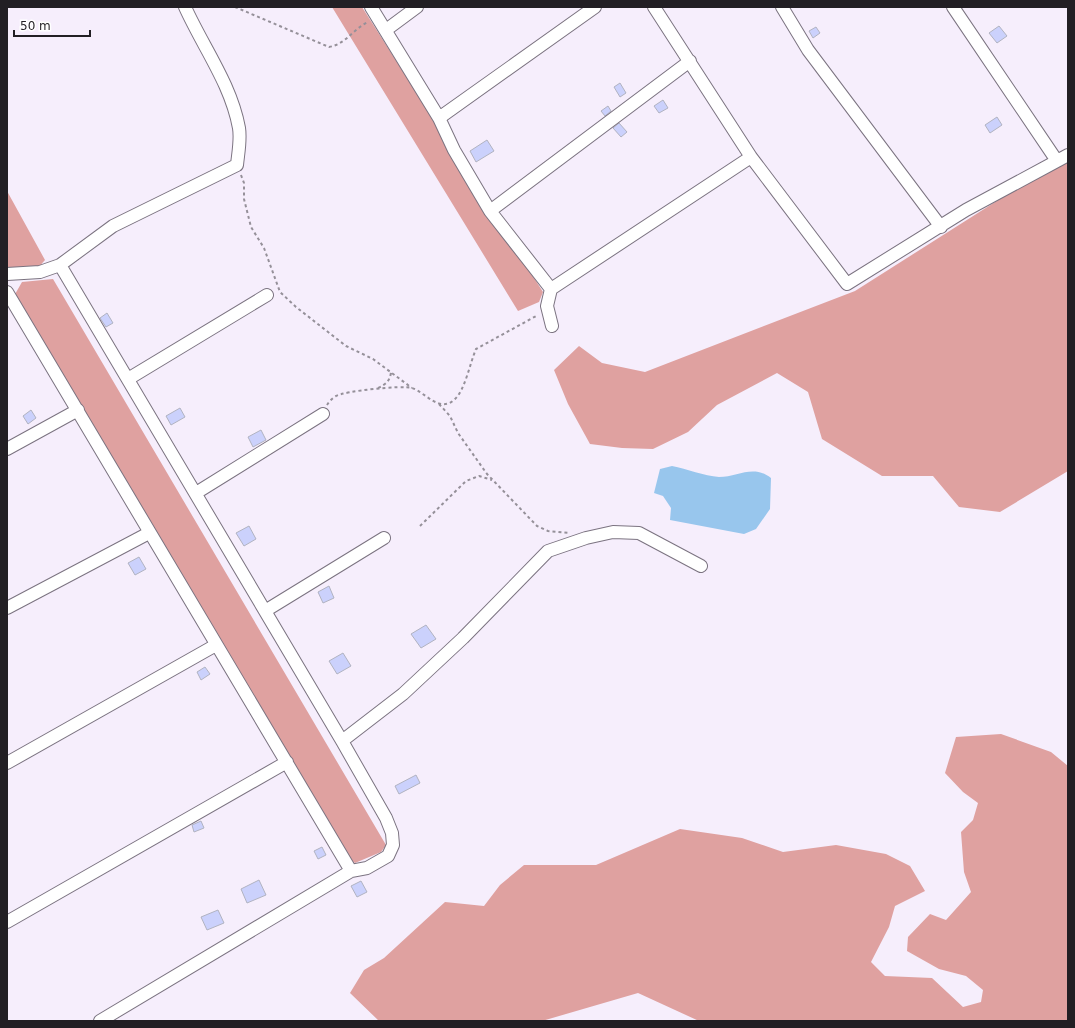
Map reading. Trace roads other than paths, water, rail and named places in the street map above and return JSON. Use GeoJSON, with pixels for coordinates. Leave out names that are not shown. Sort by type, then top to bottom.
{"type":"FeatureCollection","features":[{"type":"Feature","properties":{"kind":"street"},"geometry":{"type":"LineString","coordinates":[[7,274],[40,272],[60,265],[113,226],[237,165],[239,129],[226,86],[195,30],[185,7]]}},
{"type":"Feature","properties":{"kind":"street"},"geometry":{"type":"LineString","coordinates":[[371,7],[439,118],[454,150],[490,211],[551,289]]}},
{"type":"Feature","properties":{"kind":"street"},"geometry":{"type":"LineString","coordinates":[[386,30],[417,7]]}},
{"type":"Feature","properties":{"kind":"street"},"geometry":{"type":"LineString","coordinates":[[439,118],[595,7]]}},
{"type":"Feature","properties":{"kind":"street"},"geometry":{"type":"LineString","coordinates":[[654,7],[751,157],[847,284],[941,227],[966,210],[1063,158],[1027,119],[1022,107],[953,7]]}},
{"type":"Feature","properties":{"kind":"street"},"geometry":{"type":"LineString","coordinates":[[782,7],[808,50],[941,227]]}},
{"type":"Feature","properties":{"kind":"street"},"geometry":{"type":"LineString","coordinates":[[490,211],[690,61]]}},
{"type":"Feature","properties":{"kind":"street"},"geometry":{"type":"LineString","coordinates":[[552,326],[547,306],[551,289],[751,157]]}},
{"type":"Feature","properties":{"kind":"street"},"geometry":{"type":"LineString","coordinates":[[60,265],[342,741],[386,818],[392,833],[393,845],[388,856],[368,868],[351,871],[100,1021]]}},
{"type":"Feature","properties":{"kind":"street"},"geometry":{"type":"LineString","coordinates":[[7,292],[351,871]]}},
{"type":"Feature","properties":{"kind":"street"},"geometry":{"type":"LineString","coordinates":[[128,379],[267,296]]}},
{"type":"Feature","properties":{"kind":"street"},"geometry":{"type":"LineString","coordinates":[[7,449],[78,410]]}},
{"type":"Feature","properties":{"kind":"street"},"geometry":{"type":"LineString","coordinates":[[196,494],[323,414]]}},
{"type":"Feature","properties":{"kind":"street"},"geometry":{"type":"LineString","coordinates":[[342,741],[403,694],[463,638],[548,551],[586,538],[613,532],[639,533],[701,566]]}},
{"type":"Feature","properties":{"kind":"street"},"geometry":{"type":"LineString","coordinates":[[7,608],[149,533]]}},
{"type":"Feature","properties":{"kind":"street"},"geometry":{"type":"LineString","coordinates":[[265,611],[384,538]]}},
{"type":"Feature","properties":{"kind":"street"},"geometry":{"type":"LineString","coordinates":[[7,763],[216,645]]}},
{"type":"Feature","properties":{"kind":"street"},"geometry":{"type":"LineString","coordinates":[[7,922],[287,762]]}},
{"type":"Feature","properties":{"kind":"water"},"geometry":{"type":"Polygon","coordinates":[[[672,466],[719,477],[745,472],[758,472],[764,474],[771,478],[770,509],[756,529],[744,534],[670,520],[671,508],[663,496],[654,493],[660,469],[672,466]]]}}]}
